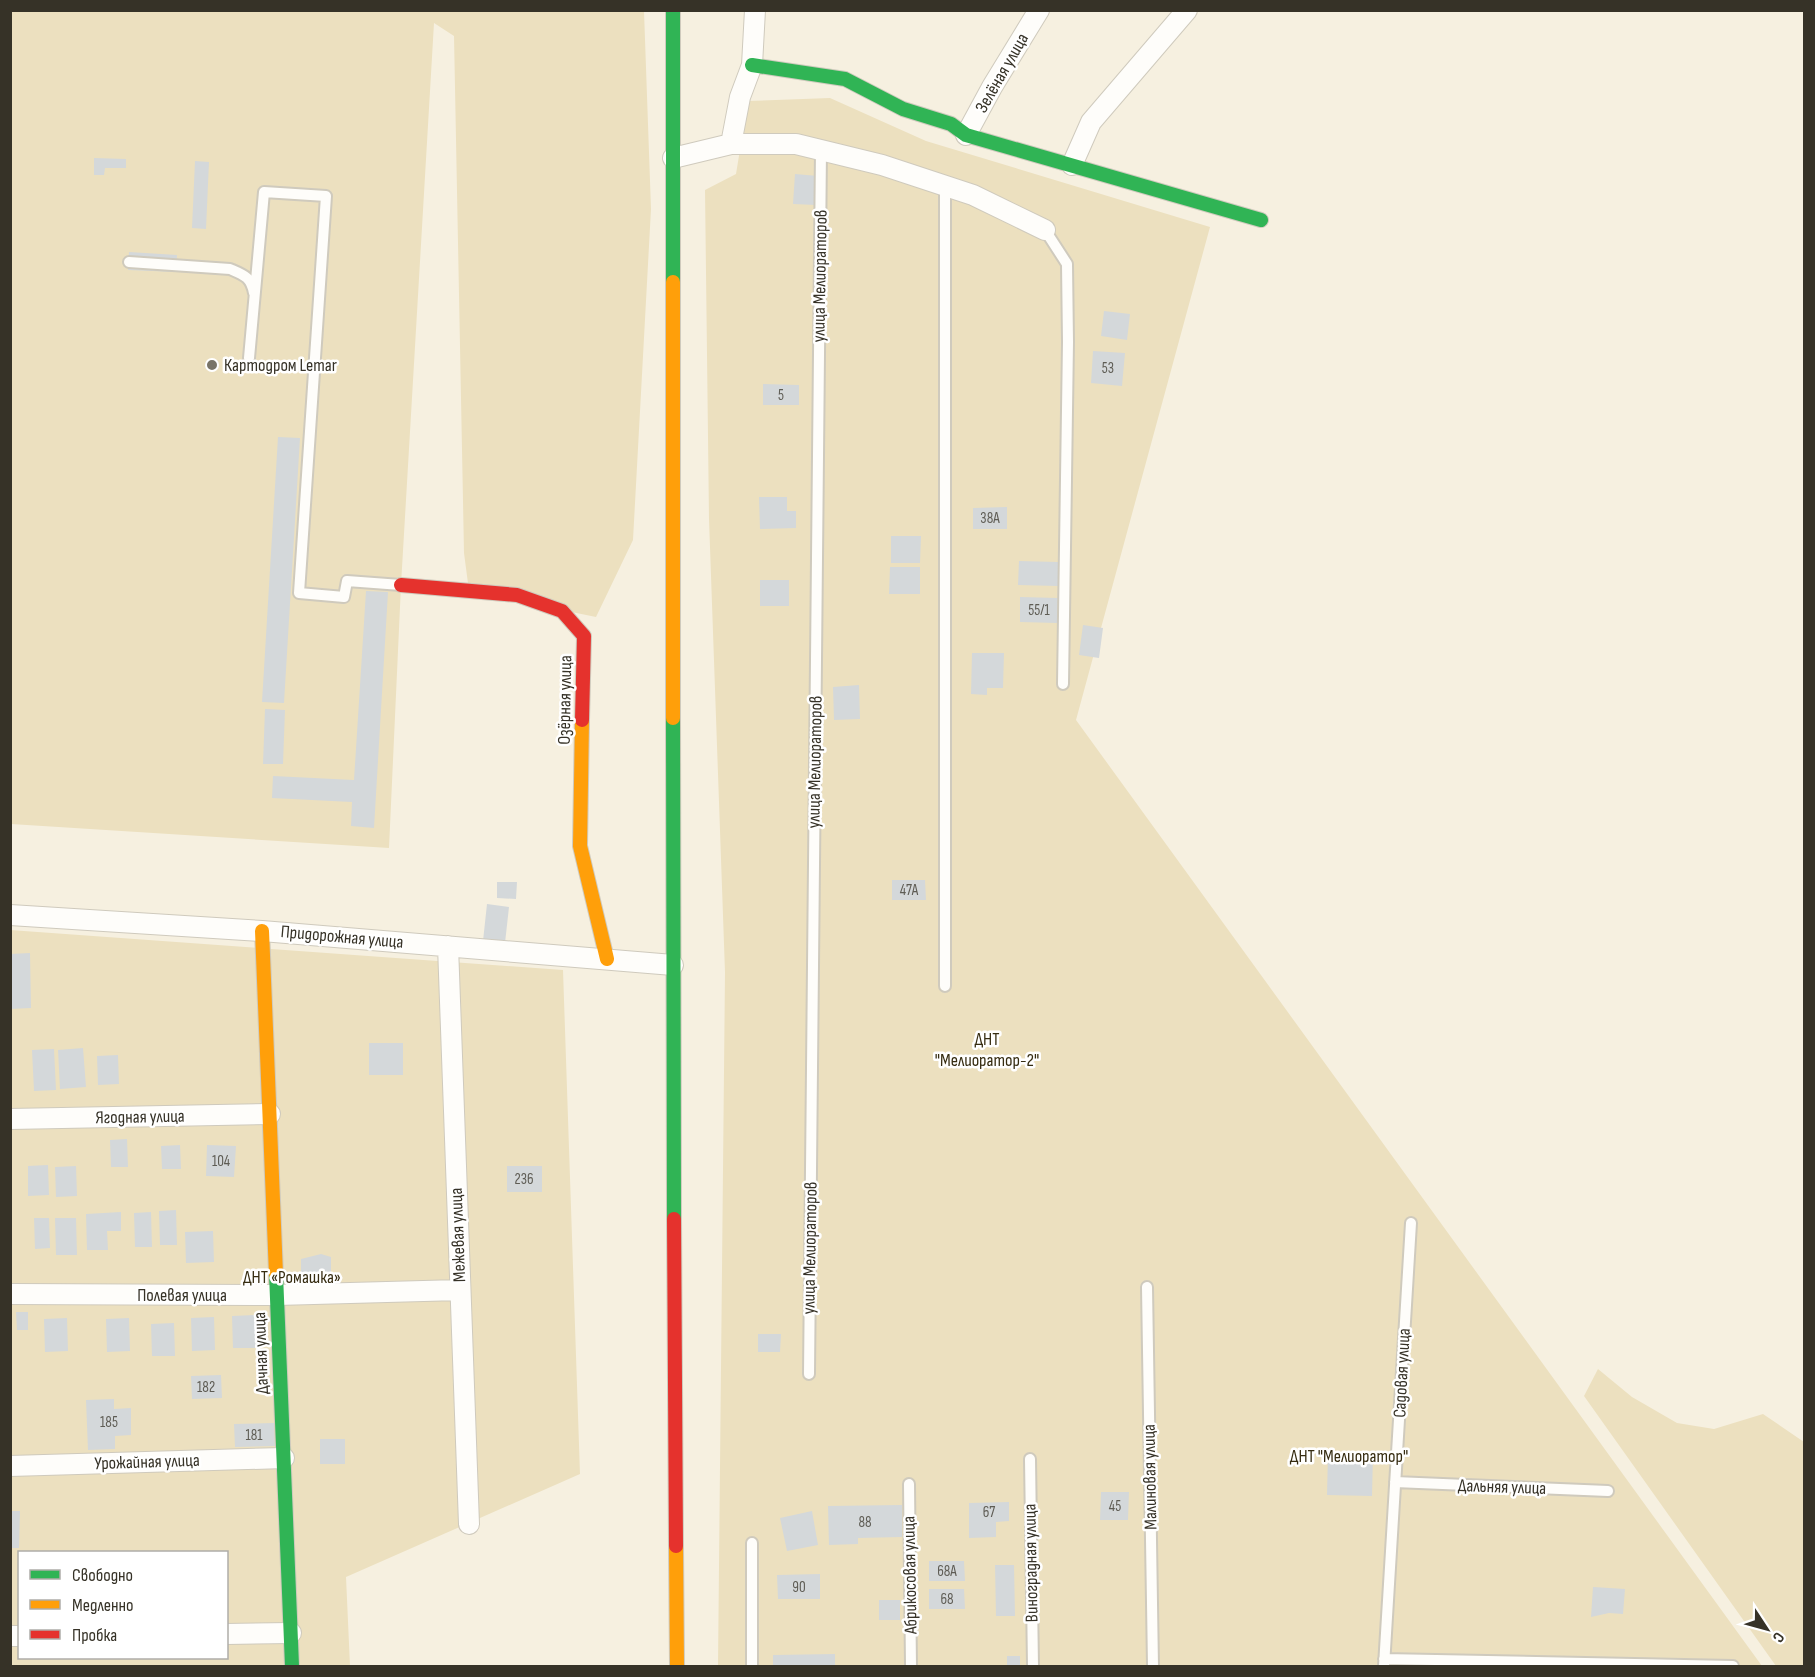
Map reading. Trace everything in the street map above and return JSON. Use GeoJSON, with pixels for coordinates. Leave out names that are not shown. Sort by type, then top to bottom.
{"type":"FeatureCollection","features":[{"type":"Feature","properties":{"kind":"street"},"geometry":{"type":"LineString","coordinates":[[673,10],[677,1666]]}},
{"type":"Feature","properties":{"kind":"street"},"geometry":{"type":"LineString","coordinates":[[731,144],[740,97],[752,65],[755,10]]}},
{"type":"Feature","properties":{"kind":"street","name":"Зелёная улица"},"geometry":{"type":"LineString","coordinates":[[966,135],[1039,10]]}},
{"type":"Feature","properties":{"kind":"street"},"geometry":{"type":"LineString","coordinates":[[1072,165],[1091,122],[1187,10]]}},
{"type":"Feature","properties":{"kind":"street"},"geometry":{"type":"LineString","coordinates":[[752,65],[845,79],[903,110],[951,124],[966,135],[1261,220]]}},
{"type":"Feature","properties":{"kind":"street"},"geometry":{"type":"LineString","coordinates":[[673,158],[731,144],[796,144],[882,165],[973,195],[1045,230]]}},
{"type":"Feature","properties":{"kind":"street","name":"Озёрная улица"},"geometry":{"type":"LineString","coordinates":[[401,585],[517,595],[562,611],[584,636],[580,846],[607,959]]}},
{"type":"Feature","properties":{"kind":"street","name":"Придорожная улица"},"geometry":{"type":"LineString","coordinates":[[10,915],[262,931],[674,964]]}},
{"type":"Feature","properties":{"kind":"street","name":"Дачная улица"},"geometry":{"type":"LineString","coordinates":[[262,931],[292,1666]]}},
{"type":"Feature","properties":{"kind":"street","name":"Межевая улица"},"geometry":{"type":"LineString","coordinates":[[448,946],[469,1524]]}},
{"type":"Feature","properties":{"kind":"street","name":"Ягодная улица"},"geometry":{"type":"LineString","coordinates":[[10,1119],[270,1114]]}},
{"type":"Feature","properties":{"kind":"street","name":"Полевая улица"},"geometry":{"type":"LineString","coordinates":[[10,1294],[277,1295],[460,1290]]}},
{"type":"Feature","properties":{"kind":"street","name":"Урожайная улица"},"geometry":{"type":"LineString","coordinates":[[10,1466],[284,1458]]}},
{"type":"Feature","properties":{"kind":"street"},"geometry":{"type":"LineString","coordinates":[[228,1634],[291,1633]]}},
{"type":"Feature","properties":{"kind":"lane","name":"улица Мелиораторов"},"geometry":{"type":"LineString","coordinates":[[809,1374],[821,150]]}},
{"type":"Feature","properties":{"kind":"lane"},"geometry":{"type":"LineString","coordinates":[[945,186],[945,986]]}},
{"type":"Feature","properties":{"kind":"lane"},"geometry":{"type":"LineString","coordinates":[[249,358],[264,192],[326,196],[299,593],[345,597],[347,581],[401,585]]}},
{"type":"Feature","properties":{"kind":"lane"},"geometry":{"type":"LineString","coordinates":[[1045,230],[1067,264],[1063,684]]}},
{"type":"Feature","properties":{"kind":"lane"},"geometry":{"type":"LineString","coordinates":[[129,262],[230,270],[244,275],[252,283],[255,299]]}},
{"type":"Feature","properties":{"kind":"lane","name":"Садовая улица"},"geometry":{"type":"LineString","coordinates":[[1384,1663],[1411,1223]]}},
{"type":"Feature","properties":{"kind":"lane","name":"Малиновая улица"},"geometry":{"type":"LineString","coordinates":[[1148,1287],[1153,1666]]}},
{"type":"Feature","properties":{"kind":"lane","name":"Виноградная улица"},"geometry":{"type":"LineString","coordinates":[[1030,1459],[1032,1666]]}},
{"type":"Feature","properties":{"kind":"lane","name":"Дальняя улица"},"geometry":{"type":"LineString","coordinates":[[1395,1482],[1608,1491]]}},
{"type":"Feature","properties":{"kind":"lane","name":"Абрикосовая улица"},"geometry":{"type":"LineString","coordinates":[[909,1484],[911,1666]]}},
{"type":"Feature","properties":{"kind":"lane"},"geometry":{"type":"LineString","coordinates":[[752,1543],[752,1666]]}},
{"type":"Feature","properties":{"kind":"lane"},"geometry":{"type":"LineString","coordinates":[[1384,1663],[1733,1666]]}},
{"type":"Feature","properties":{"kind":"green space","name":"Картодром Lemar"},"geometry":{"type":"Polygon","coordinates":[[[10,11],[644,11],[651,209],[633,540],[596,617],[469,591],[464,553],[454,36],[434,23],[401,585],[389,848],[11,824],[10,11]]]}},
{"type":"Feature","properties":{"kind":"green space","name":"ДНТ \"Мелиоратор-2\""},"geometry":{"type":"Polygon","coordinates":[[[830,98],[926,141],[1210,227],[1076,720],[1762,1666],[718,1666],[725,972],[709,519],[705,190],[736,174],[748,101],[830,98]]]}},
{"type":"Feature","properties":{"kind":"green space","name":"ДНТ «Ромашка»"},"geometry":{"type":"Polygon","coordinates":[[[10,930],[563,970],[580,1474],[346,1577],[350,1666],[11,1666],[10,930]]]}},
{"type":"Feature","properties":{"kind":"green space"},"geometry":{"type":"Polygon","coordinates":[[[1598,1369],[1632,1397],[1677,1423],[1714,1429],[1763,1414],[1804,1442],[1804,1666],[1776,1666],[1584,1396],[1598,1369]]]}},
{"type":"Feature","properties":{"kind":"building"},"geometry":{"type":"Polygon","coordinates":[[[94,158],[126,159],[126,168],[105,168],[104,175],[94,175],[94,158]]]}},
{"type":"Feature","properties":{"kind":"building"},"geometry":{"type":"Polygon","coordinates":[[[195,161],[209,162],[206,229],[192,228],[195,161]]]}},
{"type":"Feature","properties":{"kind":"building"},"geometry":{"type":"Polygon","coordinates":[[[795,174],[818,176],[816,205],[793,204],[795,174]]]}},
{"type":"Feature","properties":{"kind":"building"},"geometry":{"type":"Polygon","coordinates":[[[129,252],[177,255],[176,272],[128,270],[129,252]]]}},
{"type":"Feature","properties":{"kind":"building"},"geometry":{"type":"Polygon","coordinates":[[[1104,311],[1130,314],[1127,340],[1101,336],[1104,311]]]}},
{"type":"Feature","properties":{"kind":"building"},"geometry":{"type":"Polygon","coordinates":[[[1093,351],[1125,353],[1122,386],[1091,383],[1093,351]]]}},
{"type":"Feature","properties":{"kind":"building"},"geometry":{"type":"Polygon","coordinates":[[[763,384],[799,385],[799,405],[763,405],[763,384]]]}},
{"type":"Feature","properties":{"kind":"building"},"geometry":{"type":"Polygon","coordinates":[[[278,437],[300,438],[284,703],[262,702],[278,437]]]}},
{"type":"Feature","properties":{"kind":"building"},"geometry":{"type":"Polygon","coordinates":[[[759,497],[787,497],[787,511],[796,511],[796,528],[760,529],[759,497]]]}},
{"type":"Feature","properties":{"kind":"building"},"geometry":{"type":"Polygon","coordinates":[[[1007,507],[1007,529],[973,529],[973,508],[1007,507]]]}},
{"type":"Feature","properties":{"kind":"building"},"geometry":{"type":"Polygon","coordinates":[[[891,536],[921,536],[920,563],[891,563],[891,536]]]}},
{"type":"Feature","properties":{"kind":"building"},"geometry":{"type":"Polygon","coordinates":[[[1019,561],[1058,562],[1058,586],[1018,585],[1019,561]]]}},
{"type":"Feature","properties":{"kind":"building"},"geometry":{"type":"Polygon","coordinates":[[[890,567],[920,567],[920,594],[889,594],[890,567]]]}},
{"type":"Feature","properties":{"kind":"building"},"geometry":{"type":"Polygon","coordinates":[[[760,580],[789,580],[789,606],[760,606],[760,580]]]}},
{"type":"Feature","properties":{"kind":"building"},"geometry":{"type":"Polygon","coordinates":[[[366,591],[388,592],[374,828],[351,826],[352,802],[272,798],[273,776],[354,780],[366,591]]]}},
{"type":"Feature","properties":{"kind":"building"},"geometry":{"type":"Polygon","coordinates":[[[1020,597],[1058,598],[1057,623],[1020,622],[1020,597]]]}},
{"type":"Feature","properties":{"kind":"building"},"geometry":{"type":"Polygon","coordinates":[[[1083,625],[1103,628],[1099,658],[1079,655],[1083,625]]]}},
{"type":"Feature","properties":{"kind":"building"},"geometry":{"type":"Polygon","coordinates":[[[972,653],[1004,653],[1003,688],[987,688],[987,695],[971,694],[972,653]]]}},
{"type":"Feature","properties":{"kind":"building"},"geometry":{"type":"Polygon","coordinates":[[[859,685],[860,719],[834,720],[833,687],[859,685]]]}},
{"type":"Feature","properties":{"kind":"building"},"geometry":{"type":"Polygon","coordinates":[[[265,709],[285,710],[283,764],[263,764],[265,709]]]}},
{"type":"Feature","properties":{"kind":"building"},"geometry":{"type":"Polygon","coordinates":[[[892,880],[925,880],[926,900],[892,900],[892,880]]]}},
{"type":"Feature","properties":{"kind":"building"},"geometry":{"type":"Polygon","coordinates":[[[497,882],[517,882],[516,899],[497,898],[497,882]]]}},
{"type":"Feature","properties":{"kind":"building"},"geometry":{"type":"Polygon","coordinates":[[[487,904],[509,907],[505,943],[483,941],[487,904]]]}},
{"type":"Feature","properties":{"kind":"building"},"geometry":{"type":"Polygon","coordinates":[[[30,953],[31,1008],[10,1009],[10,954],[30,953]]]}},
{"type":"Feature","properties":{"kind":"building"},"geometry":{"type":"Polygon","coordinates":[[[369,1043],[403,1043],[403,1075],[369,1075],[369,1043]]]}},
{"type":"Feature","properties":{"kind":"building"},"geometry":{"type":"Polygon","coordinates":[[[83,1048],[86,1087],[60,1089],[58,1050],[83,1048]]]}},
{"type":"Feature","properties":{"kind":"building"},"geometry":{"type":"Polygon","coordinates":[[[54,1049],[56,1090],[34,1091],[32,1050],[54,1049]]]}},
{"type":"Feature","properties":{"kind":"building"},"geometry":{"type":"Polygon","coordinates":[[[118,1055],[119,1084],[98,1085],[97,1056],[118,1055]]]}},
{"type":"Feature","properties":{"kind":"building"},"geometry":{"type":"Polygon","coordinates":[[[127,1139],[128,1167],[111,1167],[110,1140],[127,1139]]]}},
{"type":"Feature","properties":{"kind":"building"},"geometry":{"type":"Polygon","coordinates":[[[180,1145],[181,1169],[162,1169],[161,1146],[180,1145]]]}},
{"type":"Feature","properties":{"kind":"building"},"geometry":{"type":"Polygon","coordinates":[[[207,1145],[236,1146],[234,1177],[206,1176],[207,1145]]]}},
{"type":"Feature","properties":{"kind":"building"},"geometry":{"type":"Polygon","coordinates":[[[48,1165],[49,1195],[28,1196],[28,1166],[48,1165]]]}},
{"type":"Feature","properties":{"kind":"building"},"geometry":{"type":"Polygon","coordinates":[[[76,1166],[77,1196],[56,1197],[55,1167],[76,1166]]]}},
{"type":"Feature","properties":{"kind":"building"},"geometry":{"type":"Polygon","coordinates":[[[507,1166],[542,1166],[542,1192],[507,1192],[507,1166]]]}},
{"type":"Feature","properties":{"kind":"building"},"geometry":{"type":"Polygon","coordinates":[[[176,1210],[177,1245],[160,1245],[159,1211],[176,1210]]]}},
{"type":"Feature","properties":{"kind":"building"},"geometry":{"type":"Polygon","coordinates":[[[121,1212],[121,1231],[107,1231],[108,1250],[87,1250],[86,1214],[121,1212]]]}},
{"type":"Feature","properties":{"kind":"building"},"geometry":{"type":"Polygon","coordinates":[[[151,1212],[152,1247],[135,1247],[134,1213],[151,1212]]]}},
{"type":"Feature","properties":{"kind":"building"},"geometry":{"type":"Polygon","coordinates":[[[34,1218],[49,1218],[50,1248],[35,1249],[34,1218]]]}},
{"type":"Feature","properties":{"kind":"building"},"geometry":{"type":"Polygon","coordinates":[[[55,1218],[76,1218],[77,1255],[56,1255],[55,1218]]]}},
{"type":"Feature","properties":{"kind":"building"},"geometry":{"type":"Polygon","coordinates":[[[213,1231],[214,1262],[186,1263],[185,1232],[213,1231]]]}},
{"type":"Feature","properties":{"kind":"building"},"geometry":{"type":"Polygon","coordinates":[[[321,1254],[331,1257],[331,1283],[301,1284],[301,1259],[321,1254]]]}},
{"type":"Feature","properties":{"kind":"building"},"geometry":{"type":"Polygon","coordinates":[[[16,1312],[28,1312],[28,1330],[17,1330],[16,1312]]]}},
{"type":"Feature","properties":{"kind":"building"},"geometry":{"type":"Polygon","coordinates":[[[255,1315],[256,1348],[233,1348],[232,1316],[255,1315]]]}},
{"type":"Feature","properties":{"kind":"building"},"geometry":{"type":"Polygon","coordinates":[[[214,1317],[215,1350],[192,1351],[191,1318],[214,1317]]]}},
{"type":"Feature","properties":{"kind":"building"},"geometry":{"type":"Polygon","coordinates":[[[67,1318],[68,1351],[45,1352],[44,1319],[67,1318]]]}},
{"type":"Feature","properties":{"kind":"building"},"geometry":{"type":"Polygon","coordinates":[[[129,1318],[130,1351],[107,1352],[106,1319],[129,1318]]]}},
{"type":"Feature","properties":{"kind":"building"},"geometry":{"type":"Polygon","coordinates":[[[174,1323],[175,1356],[152,1356],[151,1324],[174,1323]]]}},
{"type":"Feature","properties":{"kind":"building"},"geometry":{"type":"Polygon","coordinates":[[[758,1334],[781,1334],[780,1352],[758,1352],[758,1334]]]}},
{"type":"Feature","properties":{"kind":"building"},"geometry":{"type":"Polygon","coordinates":[[[221,1375],[222,1398],[192,1399],[191,1376],[221,1375]]]}},
{"type":"Feature","properties":{"kind":"building"},"geometry":{"type":"Polygon","coordinates":[[[114,1399],[114,1409],[131,1408],[131,1435],[115,1436],[115,1449],[88,1450],[86,1400],[114,1399]]]}},
{"type":"Feature","properties":{"kind":"building"},"geometry":{"type":"Polygon","coordinates":[[[274,1423],[275,1446],[235,1447],[234,1424],[274,1423]]]}},
{"type":"Feature","properties":{"kind":"building"},"geometry":{"type":"Polygon","coordinates":[[[320,1439],[345,1439],[345,1464],[320,1464],[320,1439]]]}},
{"type":"Feature","properties":{"kind":"building"},"geometry":{"type":"Polygon","coordinates":[[[1328,1453],[1373,1454],[1372,1496],[1327,1495],[1328,1453]]]}},
{"type":"Feature","properties":{"kind":"building"},"geometry":{"type":"Polygon","coordinates":[[[1101,1492],[1129,1492],[1128,1520],[1100,1520],[1101,1492]]]}},
{"type":"Feature","properties":{"kind":"building"},"geometry":{"type":"Polygon","coordinates":[[[1009,1502],[1009,1521],[996,1522],[996,1537],[969,1538],[969,1503],[1009,1502]]]}},
{"type":"Feature","properties":{"kind":"building"},"geometry":{"type":"Polygon","coordinates":[[[902,1505],[902,1537],[858,1538],[858,1544],[829,1545],[828,1506],[902,1505]]]}},
{"type":"Feature","properties":{"kind":"building"},"geometry":{"type":"Polygon","coordinates":[[[10,1511],[20,1511],[19,1548],[10,1548],[10,1511]]]}},
{"type":"Feature","properties":{"kind":"building"},"geometry":{"type":"Polygon","coordinates":[[[812,1511],[818,1545],[787,1551],[780,1518],[812,1511]]]}},
{"type":"Feature","properties":{"kind":"building"},"geometry":{"type":"Polygon","coordinates":[[[929,1561],[964,1561],[965,1581],[929,1581],[929,1561]]]}},
{"type":"Feature","properties":{"kind":"building"},"geometry":{"type":"Polygon","coordinates":[[[995,1565],[1014,1565],[1015,1616],[996,1616],[995,1565]]]}},
{"type":"Feature","properties":{"kind":"building"},"geometry":{"type":"Polygon","coordinates":[[[820,1574],[820,1599],[778,1599],[777,1575],[820,1574]]]}},
{"type":"Feature","properties":{"kind":"building"},"geometry":{"type":"Polygon","coordinates":[[[1593,1587],[1625,1589],[1623,1614],[1609,1613],[1591,1617],[1593,1587]]]}},
{"type":"Feature","properties":{"kind":"building"},"geometry":{"type":"Polygon","coordinates":[[[929,1589],[964,1589],[965,1609],[929,1609],[929,1589]]]}},
{"type":"Feature","properties":{"kind":"building"},"geometry":{"type":"Polygon","coordinates":[[[879,1600],[900,1600],[900,1620],[879,1620],[879,1600]]]}},
{"type":"Feature","properties":{"kind":"building"},"geometry":{"type":"Polygon","coordinates":[[[835,1654],[835,1666],[773,1666],[773,1655],[835,1654]]]}},
{"type":"Feature","properties":{"kind":"building"},"geometry":{"type":"Polygon","coordinates":[[[1007,1656],[1020,1656],[1020,1666],[1007,1666],[1007,1656]]]}},
{"type":"Feature","properties":{"kind":"traffic: fast"},"geometry":{"type":"LineString","coordinates":[[673,10],[673,282]]}},
{"type":"Feature","properties":{"kind":"traffic: fast"},"geometry":{"type":"LineString","coordinates":[[752,65],[845,79],[903,109],[951,124],[966,135],[1261,220]]}},
{"type":"Feature","properties":{"kind":"traffic: fast"},"geometry":{"type":"LineString","coordinates":[[673,718],[674,1219]]}},
{"type":"Feature","properties":{"kind":"traffic: fast"},"geometry":{"type":"LineString","coordinates":[[276,1274],[292,1666]]}},
{"type":"Feature","properties":{"kind":"traffic: slow"},"geometry":{"type":"LineString","coordinates":[[673,282],[673,718]]}},
{"type":"Feature","properties":{"kind":"traffic: slow"},"geometry":{"type":"LineString","coordinates":[[582,720],[580,846],[607,959]]}},
{"type":"Feature","properties":{"kind":"traffic: slow"},"geometry":{"type":"LineString","coordinates":[[262,931],[276,1274]]}},
{"type":"Feature","properties":{"kind":"traffic: slow"},"geometry":{"type":"LineString","coordinates":[[676,1546],[677,1666]]}},
{"type":"Feature","properties":{"kind":"traffic: jam"},"geometry":{"type":"LineString","coordinates":[[401,585],[517,595],[562,611],[584,636],[582,720]]}},
{"type":"Feature","properties":{"kind":"traffic: jam"},"geometry":{"type":"LineString","coordinates":[[674,1219],[676,1546]]}},
{"type":"Feature","properties":{"kind":"place","name":"Картодром Lemar"},"geometry":{"type":"Point","coordinates":[212,365]}},
{"type":"Feature","properties":{"kind":"park label","name":"ДНТ \"Мелиоратор\""},"geometry":{"type":"Point","coordinates":[1349,1456]}}]}
